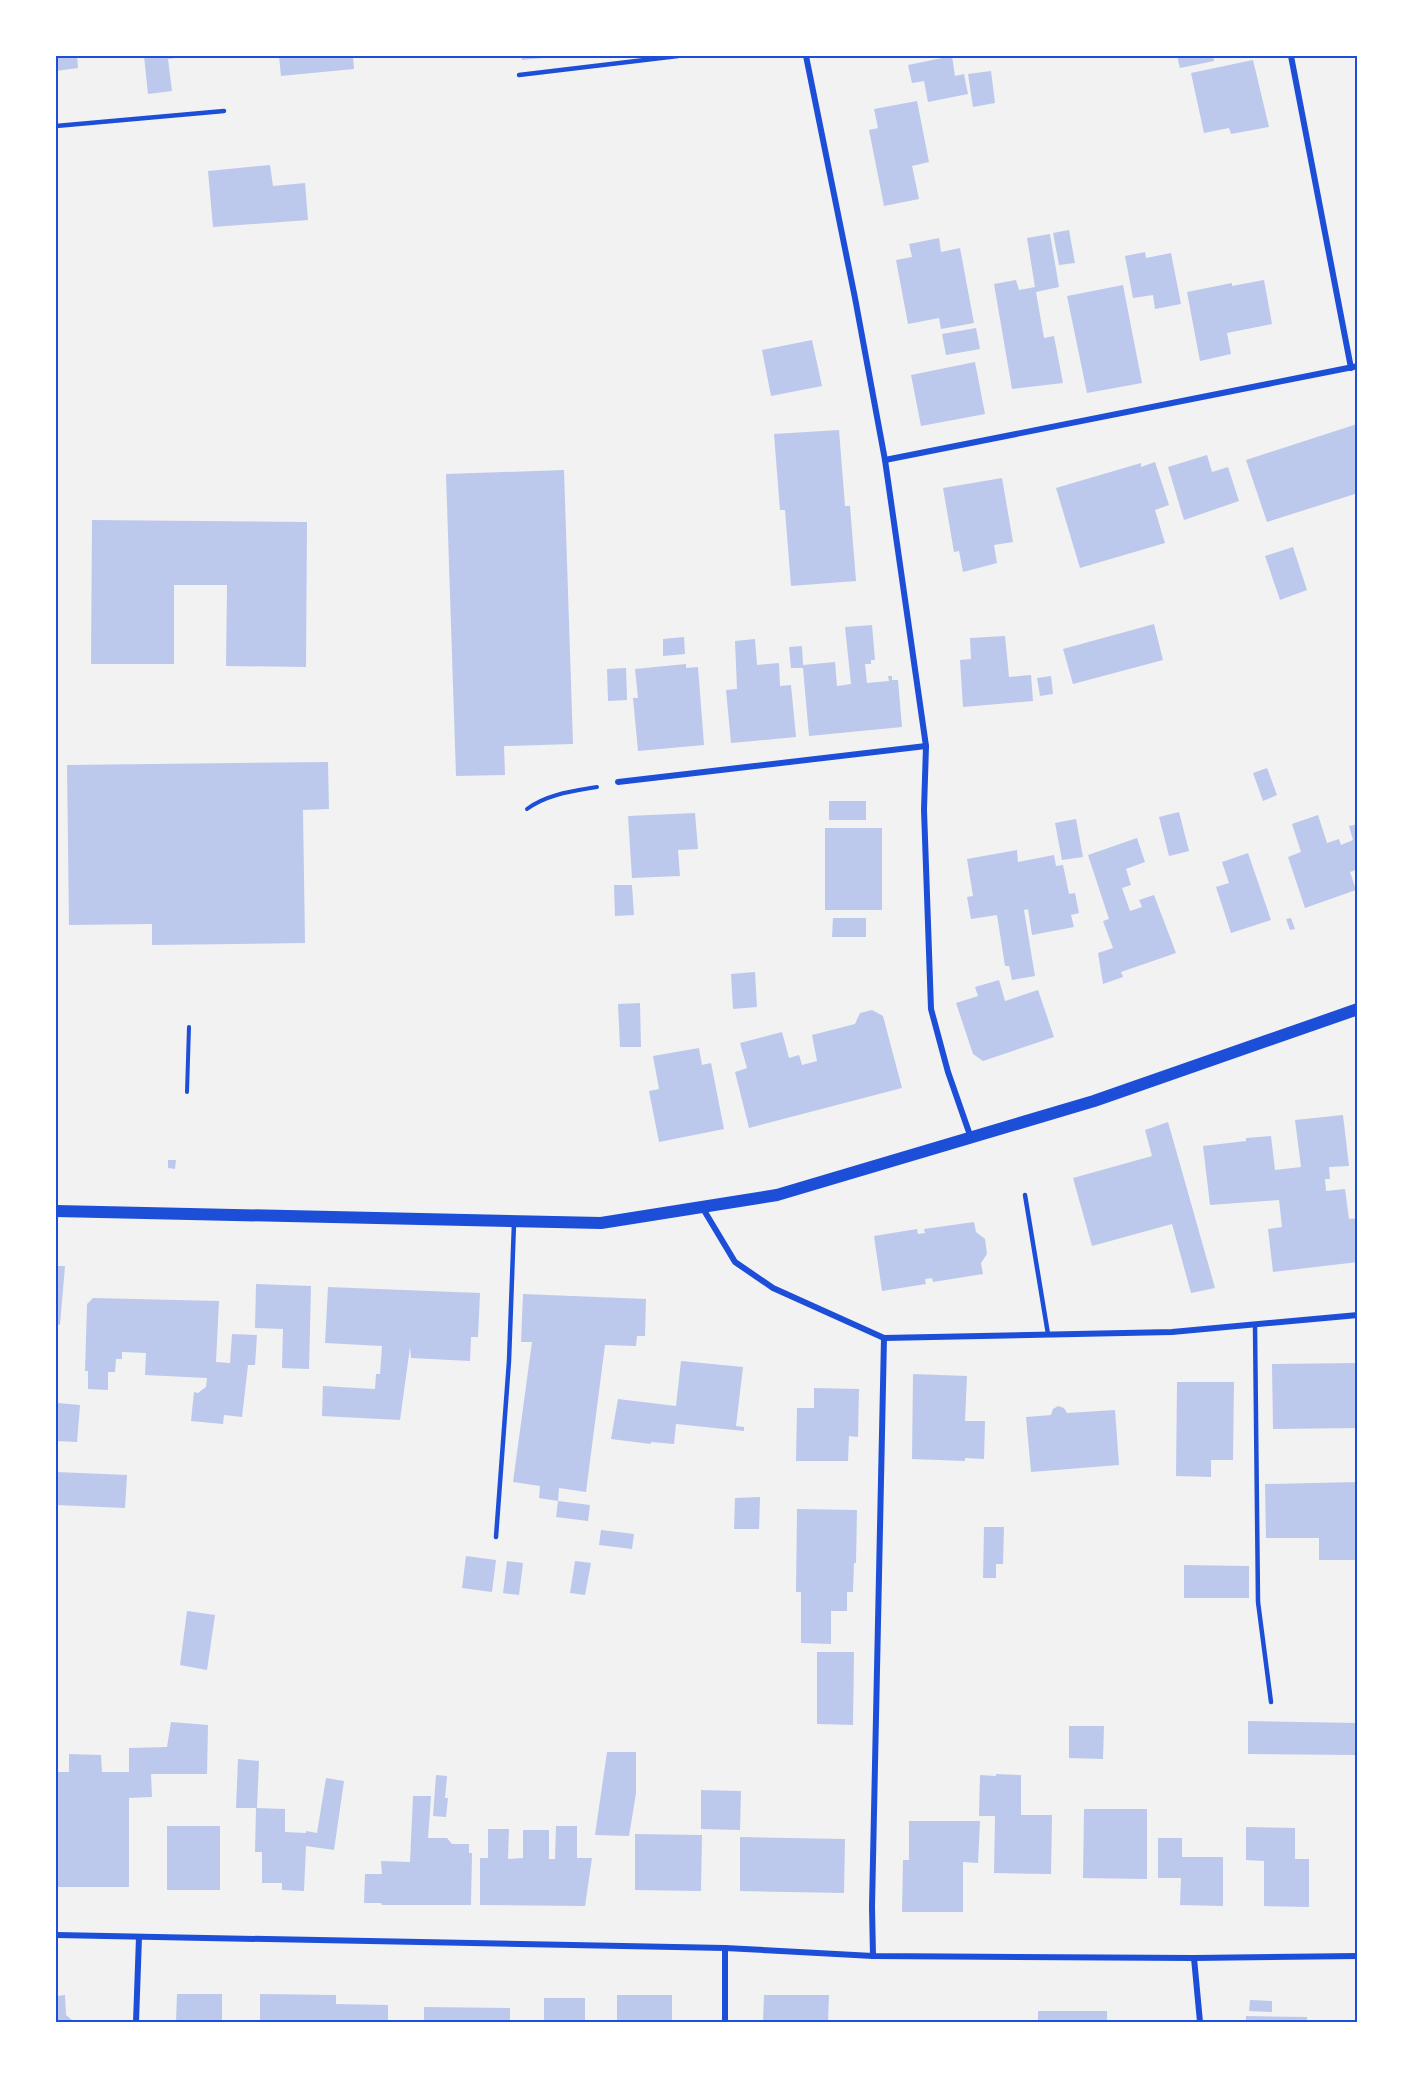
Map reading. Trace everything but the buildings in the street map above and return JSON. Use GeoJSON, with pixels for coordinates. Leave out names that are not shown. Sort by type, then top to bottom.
{"type":"FeatureCollection","features":[{"type":"Feature","properties":{"kind":"main road"},"geometry":{"type":"LineString","coordinates":[[56,1211],[601,1223],[777,1195],[1094,1101],[1358,1009]]}},
{"type":"Feature","properties":{"kind":"street"},"geometry":{"type":"LineString","coordinates":[[806,56],[885,460],[926,746],[924,810],[931,1009],[948,1072],[970,1138]]}},
{"type":"Feature","properties":{"kind":"street"},"geometry":{"type":"LineString","coordinates":[[885,460],[1354,367],[1291,56]]}},
{"type":"Feature","properties":{"kind":"street"},"geometry":{"type":"LineString","coordinates":[[618,782],[926,746]]}},
{"type":"Feature","properties":{"kind":"street"},"geometry":{"type":"LineString","coordinates":[[702,1207],[735,1263],[773,1288],[884,1338],[1173,1332],[1358,1315]]}},
{"type":"Feature","properties":{"kind":"street"},"geometry":{"type":"LineString","coordinates":[[873,1956],[872,1907],[884,1338]]}},
{"type":"Feature","properties":{"kind":"street"},"geometry":{"type":"LineString","coordinates":[[56,1935],[725,1948],[873,1956],[1194,1958],[1358,1956]]}},
{"type":"Feature","properties":{"kind":"street"},"geometry":{"type":"LineString","coordinates":[[136,2022],[139,1937]]}},
{"type":"Feature","properties":{"kind":"street"},"geometry":{"type":"LineString","coordinates":[[725,1948],[725,2022]]}},
{"type":"Feature","properties":{"kind":"street"},"geometry":{"type":"LineString","coordinates":[[1194,1958],[1200,2022]]}},
{"type":"Feature","properties":{"kind":"lane"},"geometry":{"type":"LineString","coordinates":[[519,75],[678,56]]}},
{"type":"Feature","properties":{"kind":"lane"},"geometry":{"type":"LineString","coordinates":[[56,126],[224,111]]}},
{"type":"Feature","properties":{"kind":"lane"},"geometry":{"type":"LineString","coordinates":[[1024,1195],[1048,1334]]}},
{"type":"Feature","properties":{"kind":"lane"},"geometry":{"type":"LineString","coordinates":[[496,1537],[509,1361],[514,1220]]}},
{"type":"Feature","properties":{"kind":"lane"},"geometry":{"type":"LineString","coordinates":[[1255,1324],[1258,1602],[1271,1702]]}},
{"type":"Feature","properties":{"kind":"path"},"geometry":{"type":"LineString","coordinates":[[527,809],[533,804],[561,794],[618,782]]}},
{"type":"Feature","properties":{"kind":"path"},"geometry":{"type":"LineString","coordinates":[[187,1092],[189,1027]]}}]}
